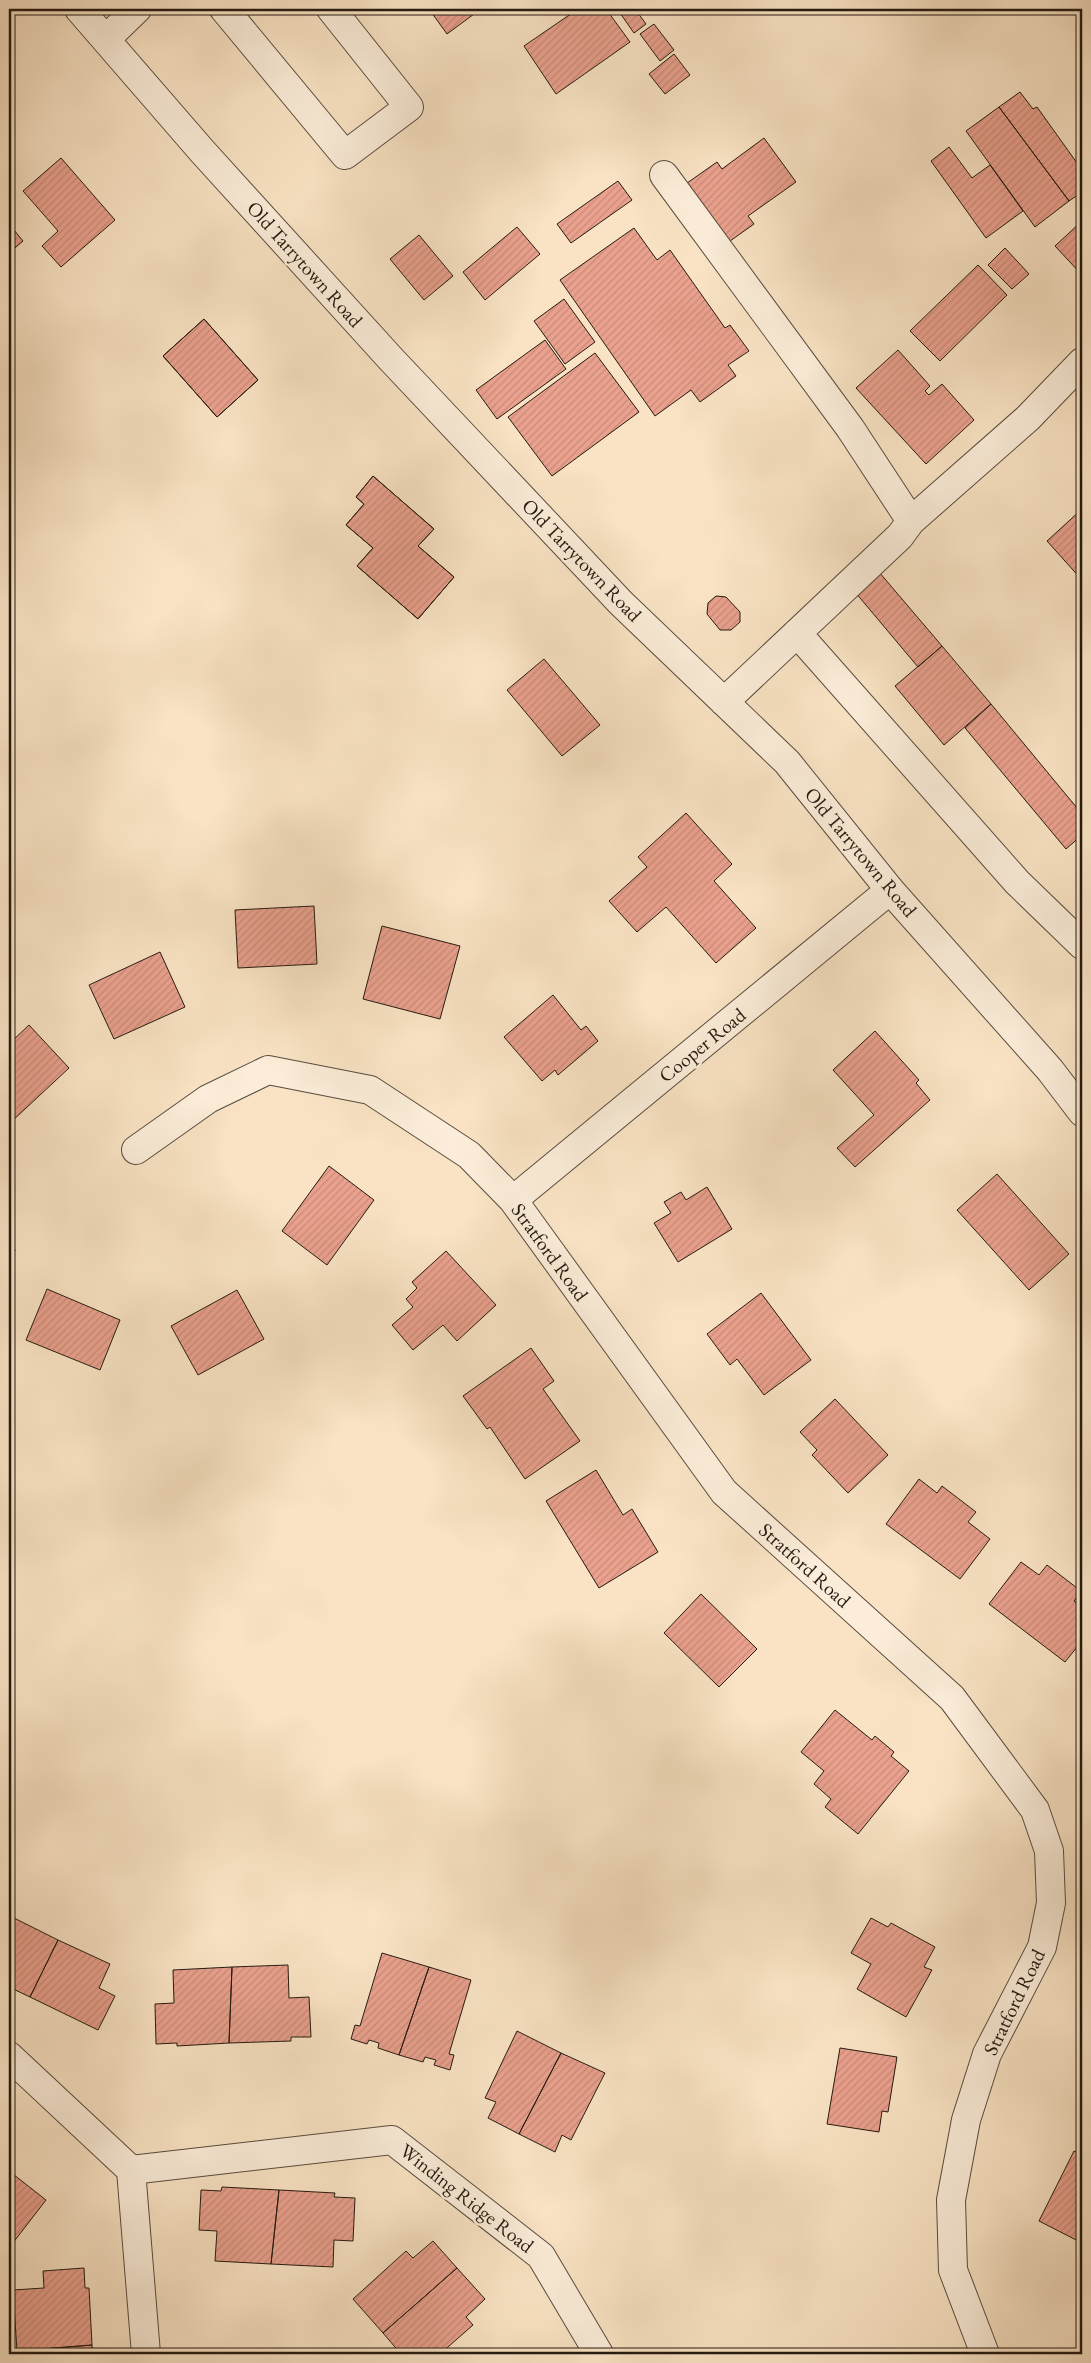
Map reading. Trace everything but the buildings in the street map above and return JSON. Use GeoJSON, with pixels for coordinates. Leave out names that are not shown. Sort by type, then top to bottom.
{"type":"FeatureCollection","features":[{"type":"Feature","properties":{"kind":"street","name":"Old Tarrytown Road"},"geometry":{"type":"LineString","coordinates":[[79,9],[202,151],[397,365],[622,603],[787,762],[890,890],[1050,1070],[1082,1112]]}},
{"type":"Feature","properties":{"kind":"street"},"geometry":{"type":"LineString","coordinates":[[106,39],[137,9]]}},
{"type":"Feature","properties":{"kind":"street"},"geometry":{"type":"LineString","coordinates":[[224,9],[345,155],[409,106],[331,9]]}},
{"type":"Feature","properties":{"kind":"street"},"geometry":{"type":"LineString","coordinates":[[664,175],[850,428],[912,522]]}},
{"type":"Feature","properties":{"kind":"street"},"geometry":{"type":"LineString","coordinates":[[724,702],[900,536],[912,522],[1028,418],[1082,362]]}},
{"type":"Feature","properties":{"kind":"street"},"geometry":{"type":"LineString","coordinates":[[797,633],[1017,882],[1082,945]]}},
{"type":"Feature","properties":{"kind":"street","name":"Cooper Road"},"geometry":{"type":"LineString","coordinates":[[513,1200],[890,890]]}},
{"type":"Feature","properties":{"kind":"street","name":"Stratford Road"},"geometry":{"type":"LineString","coordinates":[[136,1150],[208,1099],[268,1070],[370,1090],[469,1155],[513,1200],[724,1492],[952,1698],[1034,1810],[1049,1851],[1051,1903],[1042,1947],[987,2054],[966,2120],[951,2200],[953,2270],[985,2354]]}},
{"type":"Feature","properties":{"kind":"street"},"geometry":{"type":"LineString","coordinates":[[9,2056],[131,2170],[146,2354]]}},
{"type":"Feature","properties":{"kind":"street","name":"Winding Ridge Road"},"geometry":{"type":"LineString","coordinates":[[131,2170],[392,2140],[541,2256],[599,2354]]}}]}
